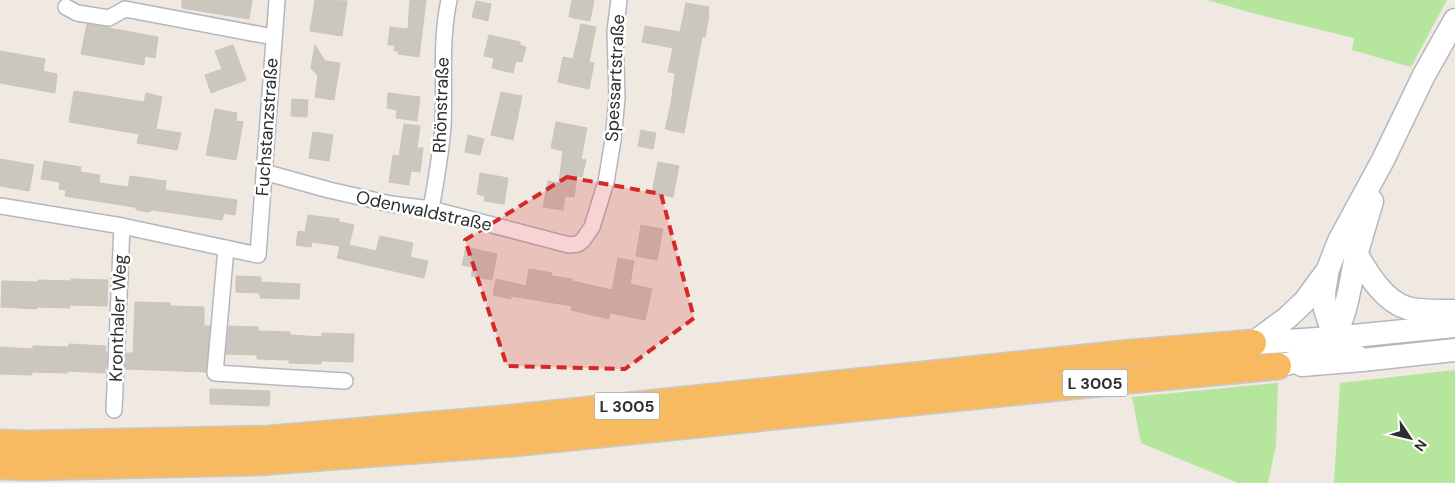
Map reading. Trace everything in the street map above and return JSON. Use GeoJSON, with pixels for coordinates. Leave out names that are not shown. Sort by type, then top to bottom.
{"type":"FeatureCollection","features":[{"type":"Feature","properties":{"kind":"highway","name":"L 3005"},"geometry":{"type":"LineString","coordinates":[[0,443],[36,444],[270,439],[513,418],[1121,354],[1253,342]]}},
{"type":"Feature","properties":{"kind":"highway","name":"L 3005"},"geometry":{"type":"LineString","coordinates":[[0,466],[257,462],[513,443],[1278,366]]}},
{"type":"Feature","properties":{"kind":"main road"},"geometry":{"type":"LineString","coordinates":[[1362,360],[1334,338],[1325,309],[1324,293],[1328,269],[1339,242],[1384,160],[1424,75],[1455,20]]}},
{"type":"Feature","properties":{"kind":"main road"},"geometry":{"type":"LineString","coordinates":[[1278,366],[1310,357],[1324,349],[1334,338],[1344,311],[1357,255],[1384,160]]}},
{"type":"Feature","properties":{"kind":"main road"},"geometry":{"type":"LineString","coordinates":[[1357,255],[1369,276],[1385,294],[1398,304],[1408,308],[1455,311]]}},
{"type":"Feature","properties":{"kind":"main road"},"geometry":{"type":"LineString","coordinates":[[1253,342],[1287,318],[1305,301],[1328,269]]}},
{"type":"Feature","properties":{"kind":"main road","name":"L 3005"},"geometry":{"type":"LineString","coordinates":[[1253,342],[1334,338],[1455,326]]}},
{"type":"Feature","properties":{"kind":"main road","name":"L 3005"},"geometry":{"type":"LineString","coordinates":[[1278,366],[1362,360],[1455,350]]}},
{"type":"Feature","properties":{"kind":"street","name":"Fuchstanzstraße"},"geometry":{"type":"LineString","coordinates":[[258,255],[277,0]]}},
{"type":"Feature","properties":{"kind":"street","name":"Rhönstraße"},"geometry":{"type":"LineString","coordinates":[[431,209],[440,164],[443,125],[443,44],[449,0]]}},
{"type":"Feature","properties":{"kind":"street","name":"Spessartstraße"},"geometry":{"type":"LineString","coordinates":[[583,240],[592,227],[606,182],[613,140],[617,98],[615,31],[619,0]]}},
{"type":"Feature","properties":{"kind":"street"},"geometry":{"type":"LineString","coordinates":[[66,7],[77,12],[109,18],[125,9],[273,37]]}},
{"type":"Feature","properties":{"kind":"street","name":"Odenwaldstraße"},"geometry":{"type":"LineString","coordinates":[[264,172],[391,204],[431,209],[569,245],[578,244],[583,240]]}},
{"type":"Feature","properties":{"kind":"street","name":"Kronthaler Weg"},"geometry":{"type":"LineString","coordinates":[[0,206],[122,226],[258,255]]}},
{"type":"Feature","properties":{"kind":"street","name":"Kronthaler Weg"},"geometry":{"type":"LineString","coordinates":[[114,410],[122,226]]}},
{"type":"Feature","properties":{"kind":"street"},"geometry":{"type":"LineString","coordinates":[[226,248],[215,373],[345,381]]}},
{"type":"Feature","properties":{"kind":"highlighted area"},"geometry":{"type":"Polygon","coordinates":[[[567,177],[661,194],[694,318],[625,369],[507,366],[465,240],[567,177]]]}},
{"type":"Feature","properties":{"kind":"green space"},"geometry":{"type":"Polygon","coordinates":[[[1207,0],[1447,0],[1411,67],[1352,50],[1354,38],[1207,0]]]}},
{"type":"Feature","properties":{"kind":"green space"},"geometry":{"type":"Polygon","coordinates":[[[1455,370],[1455,483],[1334,483],[1340,383],[1455,370]]]}},
{"type":"Feature","properties":{"kind":"green space"},"geometry":{"type":"Polygon","coordinates":[[[1278,383],[1276,445],[1268,483],[1238,483],[1141,443],[1132,397],[1278,383]]]}},
{"type":"Feature","properties":{"kind":"building"},"geometry":{"type":"Polygon","coordinates":[[[182,0],[252,0],[249,19],[182,8],[182,0]]]}},
{"type":"Feature","properties":{"kind":"building"},"geometry":{"type":"Polygon","coordinates":[[[315,0],[347,1],[342,36],[310,31],[315,0]]]}},
{"type":"Feature","properties":{"kind":"building"},"geometry":{"type":"Polygon","coordinates":[[[410,0],[426,0],[419,57],[398,54],[398,51],[394,51],[395,45],[388,45],[390,27],[408,29],[410,0]]]}},
{"type":"Feature","properties":{"kind":"building"},"geometry":{"type":"Polygon","coordinates":[[[572,0],[594,0],[590,21],[569,17],[572,0]]]}},
{"type":"Feature","properties":{"kind":"building"},"geometry":{"type":"Polygon","coordinates":[[[476,1],[491,4],[488,21],[472,17],[476,1]]]}},
{"type":"Feature","properties":{"kind":"building"},"geometry":{"type":"Polygon","coordinates":[[[686,3],[709,7],[709,15],[705,37],[702,37],[684,133],[665,129],[671,104],[675,73],[668,72],[673,48],[642,42],[645,26],[680,32],[686,3]]]}},
{"type":"Feature","properties":{"kind":"building"},"geometry":{"type":"Polygon","coordinates":[[[87,24],[158,37],[155,58],[145,56],[144,65],[81,54],[87,24]]]}},
{"type":"Feature","properties":{"kind":"building"},"geometry":{"type":"Polygon","coordinates":[[[581,24],[596,27],[589,62],[594,63],[589,89],[558,82],[563,57],[573,59],[581,24]]]}},
{"type":"Feature","properties":{"kind":"building"},"geometry":{"type":"Polygon","coordinates":[[[489,35],[520,42],[520,45],[526,47],[522,62],[516,61],[513,73],[492,68],[494,58],[484,56],[489,35]]]}},
{"type":"Feature","properties":{"kind":"building"},"geometry":{"type":"Polygon","coordinates":[[[233,45],[246,80],[211,93],[205,75],[222,69],[215,51],[233,45]]]}},
{"type":"Feature","properties":{"kind":"building"},"geometry":{"type":"Polygon","coordinates":[[[315,45],[325,61],[340,63],[334,100],[315,97],[318,76],[311,68],[315,45]]]}},
{"type":"Feature","properties":{"kind":"building"},"geometry":{"type":"Polygon","coordinates":[[[0,51],[45,59],[43,71],[57,74],[55,93],[0,83],[0,51]]]}},
{"type":"Feature","properties":{"kind":"building"},"geometry":{"type":"Polygon","coordinates":[[[74,91],[144,102],[146,93],[162,97],[156,129],[181,133],[177,150],[137,143],[139,134],[69,122],[74,91]]]}},
{"type":"Feature","properties":{"kind":"building"},"geometry":{"type":"Polygon","coordinates":[[[501,92],[522,96],[513,140],[491,135],[501,92]]]}},
{"type":"Feature","properties":{"kind":"building"},"geometry":{"type":"Polygon","coordinates":[[[388,93],[420,97],[417,121],[396,118],[397,110],[387,108],[388,93]]]}},
{"type":"Feature","properties":{"kind":"building"},"geometry":{"type":"Polygon","coordinates":[[[292,99],[308,100],[307,117],[291,116],[292,99]]]}},
{"type":"Feature","properties":{"kind":"building"},"geometry":{"type":"Polygon","coordinates":[[[215,109],[237,113],[236,121],[243,122],[236,160],[206,155],[215,109]]]}},
{"type":"Feature","properties":{"kind":"building"},"geometry":{"type":"Polygon","coordinates":[[[556,122],[587,128],[581,159],[586,160],[582,177],[577,176],[574,197],[565,196],[563,210],[543,207],[548,181],[559,183],[563,151],[551,148],[556,122]]]}},
{"type":"Feature","properties":{"kind":"building"},"geometry":{"type":"Polygon","coordinates":[[[404,124],[420,126],[417,148],[423,148],[420,172],[411,171],[409,185],[389,182],[393,155],[399,156],[404,124]]]}},
{"type":"Feature","properties":{"kind":"building"},"geometry":{"type":"Polygon","coordinates":[[[641,130],[656,133],[653,149],[638,146],[641,130]]]}},
{"type":"Feature","properties":{"kind":"building"},"geometry":{"type":"Polygon","coordinates":[[[313,132],[333,135],[329,161],[309,158],[313,132]]]}},
{"type":"Feature","properties":{"kind":"building"},"geometry":{"type":"Polygon","coordinates":[[[468,135],[484,139],[480,155],[465,152],[468,135]]]}},
{"type":"Feature","properties":{"kind":"building"},"geometry":{"type":"Polygon","coordinates":[[[0,159],[34,165],[29,191],[0,186],[0,159]]]}},
{"type":"Feature","properties":{"kind":"building"},"geometry":{"type":"Polygon","coordinates":[[[44,161],[81,167],[80,172],[100,175],[99,183],[128,187],[130,176],[166,181],[165,190],[237,200],[235,215],[224,213],[222,220],[152,210],[149,212],[137,210],[134,207],[65,196],[66,190],[59,189],[60,182],[41,179],[44,161]]]}},
{"type":"Feature","properties":{"kind":"building"},"geometry":{"type":"Polygon","coordinates":[[[658,162],[679,166],[673,197],[652,193],[658,162]]]}},
{"type":"Feature","properties":{"kind":"building"},"geometry":{"type":"Polygon","coordinates":[[[480,173],[508,178],[504,204],[484,201],[485,196],[477,194],[480,173]]]}},
{"type":"Feature","properties":{"kind":"building"},"geometry":{"type":"Polygon","coordinates":[[[308,215],[339,219],[339,222],[354,225],[349,245],[376,251],[380,236],[413,243],[410,257],[428,261],[424,278],[337,258],[340,246],[312,242],[311,247],[296,245],[298,231],[305,232],[308,215]]]}},
{"type":"Feature","properties":{"kind":"building"},"geometry":{"type":"Polygon","coordinates":[[[641,225],[663,229],[657,260],[636,256],[641,225]]]}},
{"type":"Feature","properties":{"kind":"building"},"geometry":{"type":"Polygon","coordinates":[[[466,247],[497,254],[492,280],[471,276],[473,267],[462,265],[466,247]]]}},
{"type":"Feature","properties":{"kind":"building"},"geometry":{"type":"Polygon","coordinates":[[[618,258],[634,261],[630,284],[652,289],[645,320],[610,313],[609,319],[571,310],[572,306],[493,295],[496,279],[526,286],[529,269],[552,273],[552,276],[572,279],[572,281],[612,290],[618,258]]]}},
{"type":"Feature","properties":{"kind":"building"},"geometry":{"type":"Polygon","coordinates":[[[236,276],[261,277],[261,282],[300,284],[299,299],[260,298],[260,293],[236,292],[236,276]]]}},
{"type":"Feature","properties":{"kind":"building"},"geometry":{"type":"Polygon","coordinates":[[[71,279],[108,280],[107,306],[70,305],[70,308],[37,307],[37,309],[1,307],[2,281],[38,282],[38,280],[71,281],[71,279]]]}},
{"type":"Feature","properties":{"kind":"building"},"geometry":{"type":"Polygon","coordinates":[[[135,302],[170,303],[170,306],[204,307],[204,326],[210,326],[206,372],[125,369],[126,353],[133,353],[135,302]]]}},
{"type":"Feature","properties":{"kind":"building"},"geometry":{"type":"Polygon","coordinates":[[[229,326],[258,327],[258,331],[290,332],[290,335],[322,337],[322,333],[354,334],[353,362],[289,363],[289,360],[257,359],[257,355],[226,354],[229,326]]]}},
{"type":"Feature","properties":{"kind":"building"},"geometry":{"type":"Polygon","coordinates":[[[69,344],[106,346],[105,373],[68,371],[68,373],[32,372],[32,375],[0,374],[0,347],[33,349],[33,346],[69,347],[69,344]]]}},
{"type":"Feature","properties":{"kind":"building"},"geometry":{"type":"Polygon","coordinates":[[[210,389],[270,391],[269,406],[210,404],[210,389]]]}}]}
